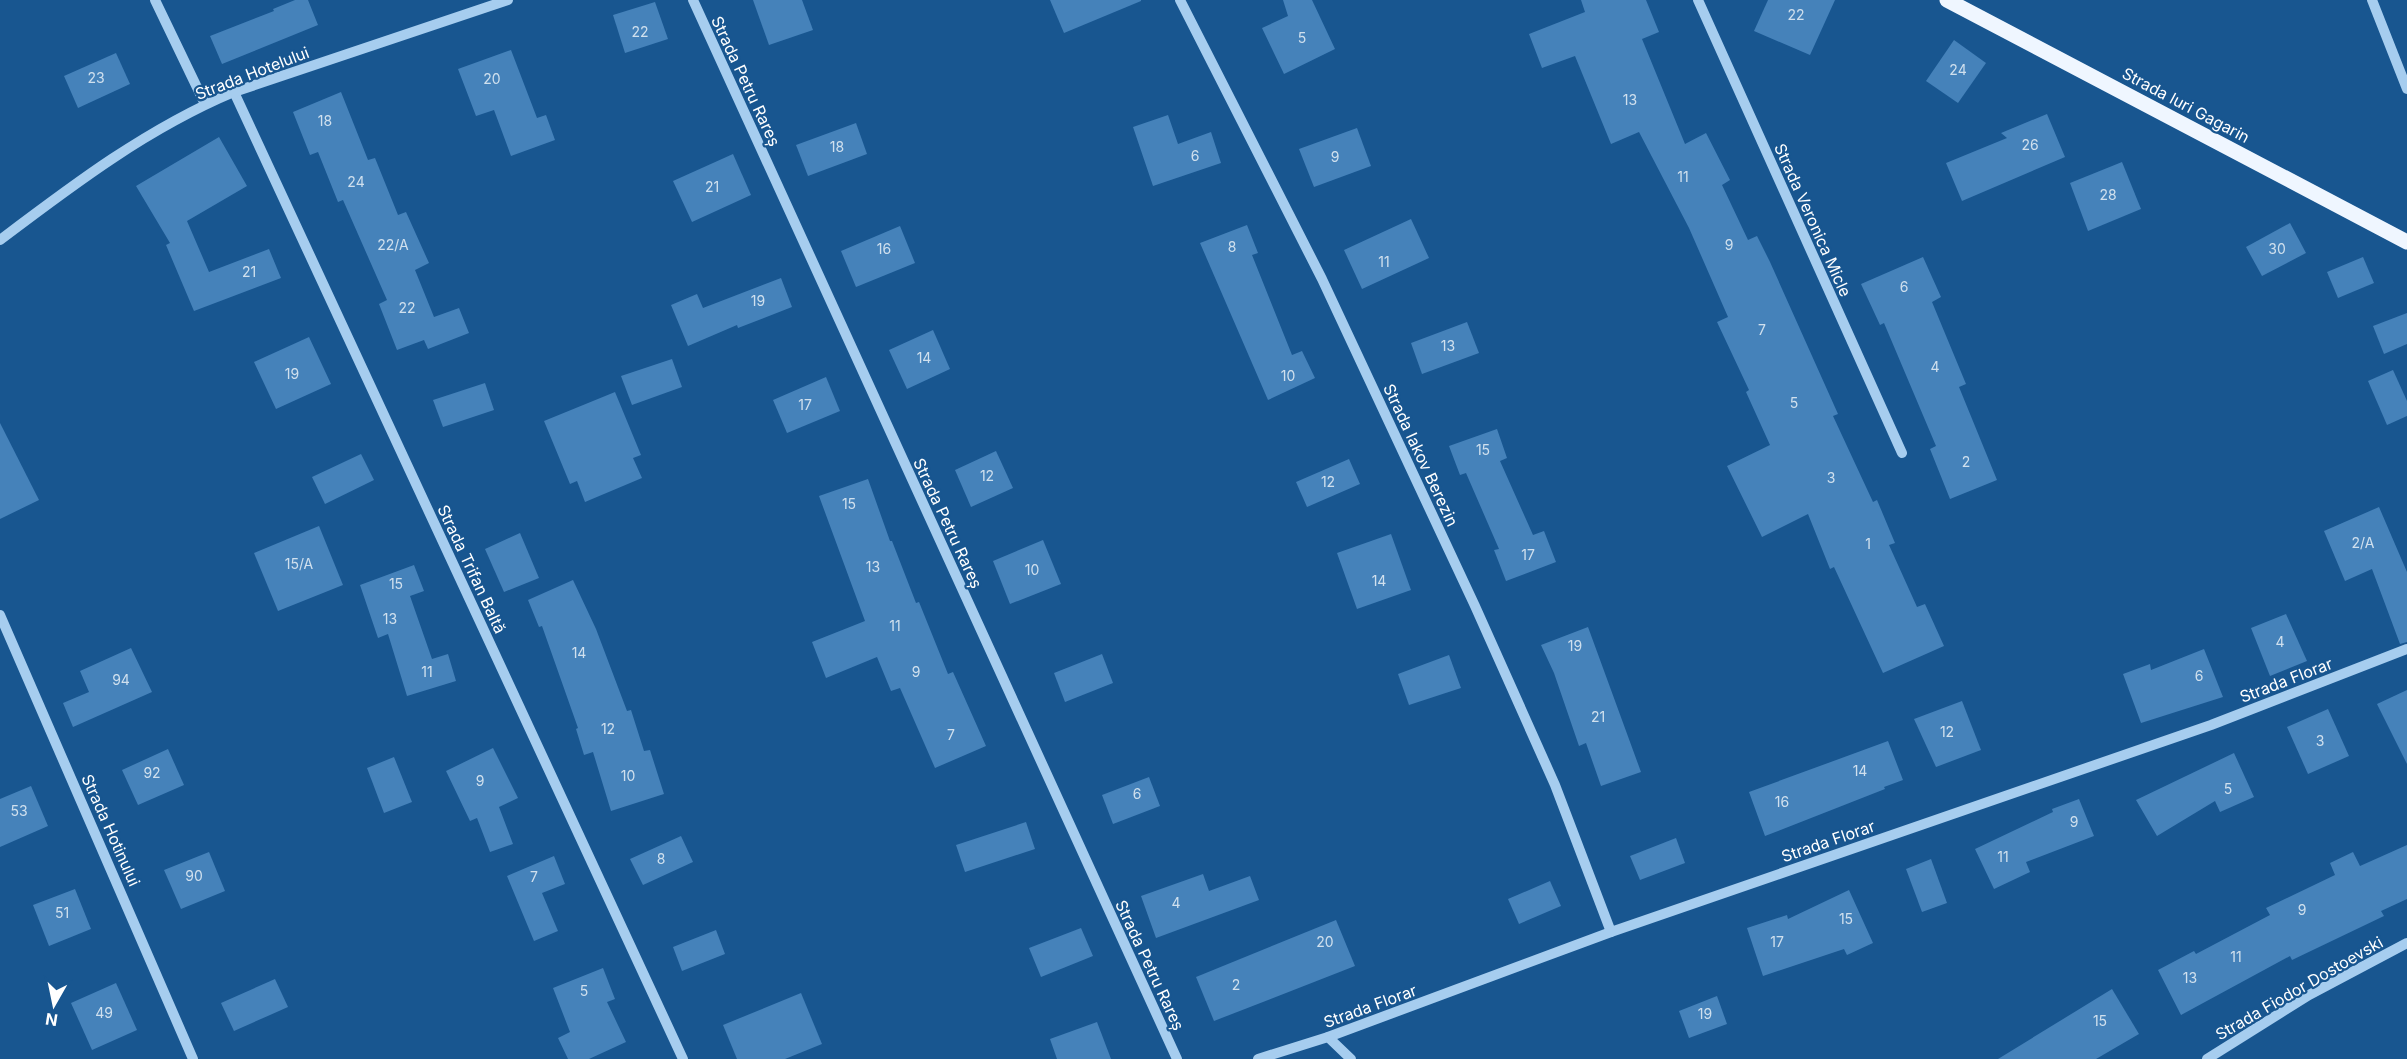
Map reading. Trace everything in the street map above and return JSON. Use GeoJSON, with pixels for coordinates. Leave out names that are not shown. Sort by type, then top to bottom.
{"type":"FeatureCollection","features":[{"type":"Feature","properties":{"kind":"main road","name":"Strada Iuri Gagarin"},"geometry":{"type":"LineString","coordinates":[[1947,0],[2407,242]]}},
{"type":"Feature","properties":{"kind":"street"},"geometry":{"type":"LineString","coordinates":[[155,0],[205,104]]}},
{"type":"Feature","properties":{"kind":"street","name":"Strada Hotelului"},"geometry":{"type":"LineString","coordinates":[[0,240],[142,138],[205,104],[234,92],[508,0]]}},
{"type":"Feature","properties":{"kind":"street","name":"Strada Petru Rareș"},"geometry":{"type":"LineString","coordinates":[[693,0],[1177,1059]]}},
{"type":"Feature","properties":{"kind":"street","name":"Strada Iakov Berezin"},"geometry":{"type":"LineString","coordinates":[[1180,0],[1322,279],[1475,606],[1555,785],[1611,933]]}},
{"type":"Feature","properties":{"kind":"street","name":"Strada Veronica Micle"},"geometry":{"type":"LineString","coordinates":[[1698,0],[1902,453]]}},
{"type":"Feature","properties":{"kind":"street"},"geometry":{"type":"LineString","coordinates":[[2372,0],[2407,89]]}},
{"type":"Feature","properties":{"kind":"street","name":"Strada Trifan Baltă"},"geometry":{"type":"LineString","coordinates":[[234,92],[683,1059]]}},
{"type":"Feature","properties":{"kind":"street","name":"Strada Hotinului"},"geometry":{"type":"LineString","coordinates":[[0,615],[194,1059]]}},
{"type":"Feature","properties":{"kind":"street","name":"Strada Florar"},"geometry":{"type":"LineString","coordinates":[[1258,1059],[1328,1037],[1611,933],[2211,725],[2407,649]]}},
{"type":"Feature","properties":{"kind":"street","name":"Strada Fiodor Dostoevski"},"geometry":{"type":"LineString","coordinates":[[2207,1059],[2309,995],[2407,943]]}},
{"type":"Feature","properties":{"kind":"street"},"geometry":{"type":"LineString","coordinates":[[1328,1037],[1351,1059]]}},
{"type":"Feature","properties":{"kind":"building"},"geometry":{"type":"Polygon","coordinates":[[[295,0],[308,0],[318,25],[222,64],[210,36],[274,11],[273,9],[295,0]]]}},
{"type":"Feature","properties":{"kind":"building"},"geometry":{"type":"Polygon","coordinates":[[[753,0],[802,0],[813,30],[769,45],[753,0]]]}},
{"type":"Feature","properties":{"kind":"building"},"geometry":{"type":"Polygon","coordinates":[[[1050,0],[1141,0],[1141,1],[1064,33],[1050,0]]]}},
{"type":"Feature","properties":{"kind":"building"},"geometry":{"type":"Polygon","coordinates":[[[1283,0],[1312,0],[1335,49],[1284,74],[1262,28],[1288,16],[1283,0]]]}},
{"type":"Feature","properties":{"kind":"building"},"geometry":{"type":"Polygon","coordinates":[[[1581,0],[1646,0],[1659,32],[1642,39],[1685,144],[1706,133],[1730,180],[1722,185],[1748,240],[1757,236],[1770,262],[1838,414],[1833,416],[1873,502],[1877,500],[1895,543],[1889,545],[1917,607],[1925,604],[1944,646],[1883,673],[1834,567],[1830,569],[1808,514],[1762,537],[1727,466],[1770,445],[1746,392],[1749,390],[1717,322],[1728,317],[1689,228],[1639,132],[1611,144],[1575,56],[1542,68],[1529,34],[1585,12],[1581,0]]]}},
{"type":"Feature","properties":{"kind":"building"},"geometry":{"type":"Polygon","coordinates":[[[1768,0],[1835,0],[1810,55],[1754,31],[1768,0]]]}},
{"type":"Feature","properties":{"kind":"building"},"geometry":{"type":"Polygon","coordinates":[[[655,2],[668,39],[625,53],[613,15],[655,2]]]}},
{"type":"Feature","properties":{"kind":"building"},"geometry":{"type":"Polygon","coordinates":[[[1954,40],[1986,63],[1958,103],[1926,81],[1954,40]]]}},
{"type":"Feature","properties":{"kind":"building"},"geometry":{"type":"Polygon","coordinates":[[[511,50],[537,118],[546,115],[555,140],[511,156],[494,110],[476,116],[458,69],[511,50]]]}},
{"type":"Feature","properties":{"kind":"building"},"geometry":{"type":"Polygon","coordinates":[[[116,53],[130,84],[78,108],[64,76],[116,53]]]}},
{"type":"Feature","properties":{"kind":"building"},"geometry":{"type":"Polygon","coordinates":[[[341,92],[368,160],[375,158],[398,215],[406,212],[429,263],[415,270],[434,317],[459,308],[469,333],[428,349],[424,340],[397,350],[379,304],[387,300],[343,200],[338,202],[318,152],[310,155],[293,112],[341,92]]]}},
{"type":"Feature","properties":{"kind":"building"},"geometry":{"type":"Polygon","coordinates":[[[2047,114],[2065,157],[1962,201],[1946,163],[2007,138],[2001,133],[2047,114]]]}},
{"type":"Feature","properties":{"kind":"building"},"geometry":{"type":"Polygon","coordinates":[[[1168,115],[1178,144],[1211,132],[1221,163],[1153,186],[1133,127],[1168,115]]]}},
{"type":"Feature","properties":{"kind":"building"},"geometry":{"type":"Polygon","coordinates":[[[856,123],[867,154],[808,176],[796,145],[856,123]]]}},
{"type":"Feature","properties":{"kind":"building"},"geometry":{"type":"Polygon","coordinates":[[[1357,128],[1371,166],[1314,187],[1299,149],[1357,128]]]}},
{"type":"Feature","properties":{"kind":"building"},"geometry":{"type":"Polygon","coordinates":[[[219,137],[247,186],[187,221],[209,272],[269,249],[281,278],[194,311],[166,245],[170,243],[136,186],[219,137]]]}},
{"type":"Feature","properties":{"kind":"building"},"geometry":{"type":"Polygon","coordinates":[[[733,154],[751,195],[692,222],[673,181],[733,154]]]}},
{"type":"Feature","properties":{"kind":"building"},"geometry":{"type":"Polygon","coordinates":[[[2122,162],[2141,209],[2088,231],[2070,183],[2122,162]]]}},
{"type":"Feature","properties":{"kind":"building"},"geometry":{"type":"Polygon","coordinates":[[[1411,219],[1429,258],[1362,289],[1344,250],[1411,219]]]}},
{"type":"Feature","properties":{"kind":"building"},"geometry":{"type":"Polygon","coordinates":[[[2290,223],[2306,253],[2262,276],[2246,247],[2290,223]]]}},
{"type":"Feature","properties":{"kind":"building"},"geometry":{"type":"Polygon","coordinates":[[[1247,225],[1258,253],[1252,255],[1292,355],[1302,351],[1315,378],[1268,400],[1200,243],[1247,225]]]}},
{"type":"Feature","properties":{"kind":"building"},"geometry":{"type":"Polygon","coordinates":[[[900,226],[915,263],[856,287],[841,251],[900,226]]]}},
{"type":"Feature","properties":{"kind":"building"},"geometry":{"type":"Polygon","coordinates":[[[1923,257],[1941,297],[1932,302],[1966,384],[1959,387],[1997,480],[1950,499],[1930,449],[1936,446],[1884,323],[1880,325],[1861,284],[1923,257]]]}},
{"type":"Feature","properties":{"kind":"building"},"geometry":{"type":"Polygon","coordinates":[[[2363,257],[2374,283],[2338,298],[2327,272],[2363,257]]]}},
{"type":"Feature","properties":{"kind":"building"},"geometry":{"type":"Polygon","coordinates":[[[781,278],[792,307],[738,328],[737,325],[688,346],[671,305],[697,294],[703,308],[781,278]]]}},
{"type":"Feature","properties":{"kind":"building"},"geometry":{"type":"Polygon","coordinates":[[[2407,313],[2407,344],[2384,354],[2373,326],[2407,313]]]}},
{"type":"Feature","properties":{"kind":"building"},"geometry":{"type":"Polygon","coordinates":[[[1467,322],[1479,353],[1422,374],[1411,343],[1467,322]]]}},
{"type":"Feature","properties":{"kind":"building"},"geometry":{"type":"Polygon","coordinates":[[[933,330],[950,369],[907,389],[889,350],[933,330]]]}},
{"type":"Feature","properties":{"kind":"building"},"geometry":{"type":"Polygon","coordinates":[[[309,337],[331,384],[276,409],[254,362],[309,337]]]}},
{"type":"Feature","properties":{"kind":"building"},"geometry":{"type":"Polygon","coordinates":[[[672,359],[682,387],[632,405],[621,376],[672,359]]]}},
{"type":"Feature","properties":{"kind":"building"},"geometry":{"type":"Polygon","coordinates":[[[2393,370],[2407,401],[2407,416],[2387,425],[2368,381],[2393,370]]]}},
{"type":"Feature","properties":{"kind":"building"},"geometry":{"type":"Polygon","coordinates":[[[826,377],[840,411],[787,433],[773,400],[826,377]]]}},
{"type":"Feature","properties":{"kind":"building"},"geometry":{"type":"Polygon","coordinates":[[[485,383],[494,410],[443,427],[433,400],[485,383]]]}},
{"type":"Feature","properties":{"kind":"building"},"geometry":{"type":"Polygon","coordinates":[[[615,392],[641,455],[633,458],[642,478],[585,502],[577,481],[570,484],[544,421],[615,392]]]}},
{"type":"Feature","properties":{"kind":"building"},"geometry":{"type":"Polygon","coordinates":[[[0,423],[39,500],[0,519],[0,423]]]}},
{"type":"Feature","properties":{"kind":"building"},"geometry":{"type":"Polygon","coordinates":[[[1497,429],[1507,458],[1500,461],[1533,535],[1544,531],[1556,562],[1506,581],[1494,550],[1499,549],[1466,473],[1460,475],[1449,446],[1497,429]]]}},
{"type":"Feature","properties":{"kind":"building"},"geometry":{"type":"Polygon","coordinates":[[[996,451],[1013,488],[971,507],[955,470],[996,451]]]}},
{"type":"Feature","properties":{"kind":"building"},"geometry":{"type":"Polygon","coordinates":[[[361,454],[374,480],[325,504],[312,477],[361,454]]]}},
{"type":"Feature","properties":{"kind":"building"},"geometry":{"type":"Polygon","coordinates":[[[1349,459],[1360,484],[1307,507],[1296,482],[1349,459]]]}},
{"type":"Feature","properties":{"kind":"building"},"geometry":{"type":"Polygon","coordinates":[[[868,479],[890,541],[892,541],[916,603],[919,602],[948,674],[953,672],[986,746],[935,768],[900,688],[891,691],[877,657],[826,678],[812,642],[865,621],[819,496],[868,479]]]}},
{"type":"Feature","properties":{"kind":"building"},"geometry":{"type":"Polygon","coordinates":[[[2379,507],[2407,572],[2407,642],[2400,644],[2372,569],[2345,581],[2324,531],[2379,507]]]}},
{"type":"Feature","properties":{"kind":"building"},"geometry":{"type":"Polygon","coordinates":[[[319,526],[343,585],[278,611],[254,553],[319,526]]]}},
{"type":"Feature","properties":{"kind":"building"},"geometry":{"type":"Polygon","coordinates":[[[520,533],[539,578],[504,592],[485,549],[520,533]]]}},
{"type":"Feature","properties":{"kind":"building"},"geometry":{"type":"Polygon","coordinates":[[[1391,534],[1411,590],[1357,609],[1337,553],[1391,534]]]}},
{"type":"Feature","properties":{"kind":"building"},"geometry":{"type":"Polygon","coordinates":[[[1043,540],[1061,584],[1010,604],[993,561],[1043,540]]]}},
{"type":"Feature","properties":{"kind":"building"},"geometry":{"type":"Polygon","coordinates":[[[414,565],[424,591],[410,596],[432,659],[448,654],[456,681],[407,696],[388,634],[378,638],[360,585],[414,565]]]}},
{"type":"Feature","properties":{"kind":"building"},"geometry":{"type":"Polygon","coordinates":[[[573,580],[596,629],[627,711],[631,710],[644,751],[650,750],[664,794],[611,811],[593,752],[584,755],[576,729],[578,728],[542,626],[539,627],[528,600],[573,580]]]}},
{"type":"Feature","properties":{"kind":"building"},"geometry":{"type":"Polygon","coordinates":[[[2286,614],[2307,661],[2270,676],[2251,628],[2286,614]]]}},
{"type":"Feature","properties":{"kind":"building"},"geometry":{"type":"Polygon","coordinates":[[[1588,627],[1641,772],[1601,786],[1586,743],[1579,746],[1554,673],[1541,645],[1588,627]]]}},
{"type":"Feature","properties":{"kind":"building"},"geometry":{"type":"Polygon","coordinates":[[[131,648],[152,692],[73,727],[63,703],[89,692],[80,671],[131,648]]]}},
{"type":"Feature","properties":{"kind":"building"},"geometry":{"type":"Polygon","coordinates":[[[2204,649],[2223,697],[2141,723],[2123,674],[2150,664],[2151,670],[2204,649]]]}},
{"type":"Feature","properties":{"kind":"building"},"geometry":{"type":"Polygon","coordinates":[[[1102,654],[1113,683],[1065,702],[1054,673],[1102,654]]]}},
{"type":"Feature","properties":{"kind":"building"},"geometry":{"type":"Polygon","coordinates":[[[1449,655],[1461,688],[1409,705],[1398,674],[1449,655]]]}},
{"type":"Feature","properties":{"kind":"building"},"geometry":{"type":"Polygon","coordinates":[[[2407,690],[2407,764],[2377,704],[2407,690]]]}},
{"type":"Feature","properties":{"kind":"building"},"geometry":{"type":"Polygon","coordinates":[[[1962,701],[1981,750],[1936,767],[1914,719],[1962,701]]]}},
{"type":"Feature","properties":{"kind":"building"},"geometry":{"type":"Polygon","coordinates":[[[2328,709],[2349,756],[2308,774],[2287,727],[2328,709]]]}},
{"type":"Feature","properties":{"kind":"building"},"geometry":{"type":"Polygon","coordinates":[[[1888,741],[1903,780],[1765,836],[1749,792],[1888,741]]]}},
{"type":"Feature","properties":{"kind":"building"},"geometry":{"type":"Polygon","coordinates":[[[493,748],[518,798],[499,807],[513,844],[490,852],[477,818],[470,821],[446,771],[493,748]]]}},
{"type":"Feature","properties":{"kind":"building"},"geometry":{"type":"Polygon","coordinates":[[[168,749],[184,785],[138,805],[122,770],[168,749]]]}},
{"type":"Feature","properties":{"kind":"building"},"geometry":{"type":"Polygon","coordinates":[[[2234,753],[2254,797],[2220,812],[2215,801],[2157,836],[2136,800],[2234,753]]]}},
{"type":"Feature","properties":{"kind":"building"},"geometry":{"type":"Polygon","coordinates":[[[394,757],[412,802],[384,813],[367,768],[394,757]]]}},
{"type":"Feature","properties":{"kind":"building"},"geometry":{"type":"Polygon","coordinates":[[[1149,777],[1160,806],[1113,824],[1102,795],[1149,777]]]}},
{"type":"Feature","properties":{"kind":"building"},"geometry":{"type":"Polygon","coordinates":[[[31,786],[48,826],[0,847],[0,799],[31,786]]]}},
{"type":"Feature","properties":{"kind":"building"},"geometry":{"type":"Polygon","coordinates":[[[2079,799],[2094,836],[2026,862],[2030,872],[1994,889],[1975,849],[2053,812],[2052,809],[2079,799]]]}},
{"type":"Feature","properties":{"kind":"building"},"geometry":{"type":"Polygon","coordinates":[[[1026,822],[1035,849],[965,872],[956,845],[1026,822]]]}},
{"type":"Feature","properties":{"kind":"building"},"geometry":{"type":"Polygon","coordinates":[[[681,836],[693,862],[643,885],[630,859],[681,836]]]}},
{"type":"Feature","properties":{"kind":"building"},"geometry":{"type":"Polygon","coordinates":[[[1676,838],[1685,863],[1640,880],[1630,856],[1676,838]]]}},
{"type":"Feature","properties":{"kind":"building"},"geometry":{"type":"Polygon","coordinates":[[[2407,845],[2407,899],[2381,911],[2384,916],[2292,960],[2290,956],[2181,1015],[2158,970],[2194,951],[2196,954],[2270,915],[2266,908],[2335,875],[2330,863],[2353,852],[2360,866],[2407,845]]]}},
{"type":"Feature","properties":{"kind":"building"},"geometry":{"type":"Polygon","coordinates":[[[209,852],[225,891],[181,909],[164,870],[209,852]]]}},
{"type":"Feature","properties":{"kind":"building"},"geometry":{"type":"Polygon","coordinates":[[[554,856],[565,884],[542,893],[558,931],[534,941],[507,876],[554,856]]]}},
{"type":"Feature","properties":{"kind":"building"},"geometry":{"type":"Polygon","coordinates":[[[1931,859],[1947,903],[1922,912],[1906,869],[1931,859]]]}},
{"type":"Feature","properties":{"kind":"building"},"geometry":{"type":"Polygon","coordinates":[[[1203,874],[1209,891],[1250,876],[1259,900],[1156,938],[1141,896],[1203,874]]]}},
{"type":"Feature","properties":{"kind":"building"},"geometry":{"type":"Polygon","coordinates":[[[1550,881],[1561,906],[1519,924],[1508,899],[1550,881]]]}},
{"type":"Feature","properties":{"kind":"building"},"geometry":{"type":"Polygon","coordinates":[[[75,889],[91,929],[49,946],[33,905],[75,889]]]}},
{"type":"Feature","properties":{"kind":"building"},"geometry":{"type":"Polygon","coordinates":[[[1849,890],[1873,943],[1847,955],[1844,949],[1763,976],[1747,928],[1787,915],[1788,919],[1849,890]]]}},
{"type":"Feature","properties":{"kind":"building"},"geometry":{"type":"Polygon","coordinates":[[[1336,920],[1355,966],[1214,1021],[1196,977],[1336,920]]]}},
{"type":"Feature","properties":{"kind":"building"},"geometry":{"type":"Polygon","coordinates":[[[1081,928],[1093,956],[1041,977],[1029,948],[1081,928]]]}},
{"type":"Feature","properties":{"kind":"building"},"geometry":{"type":"Polygon","coordinates":[[[716,930],[725,954],[682,971],[673,947],[716,930]]]}},
{"type":"Feature","properties":{"kind":"building"},"geometry":{"type":"Polygon","coordinates":[[[603,968],[615,999],[607,1002],[626,1042],[589,1059],[568,1059],[558,1038],[570,1032],[553,988],[603,968]]]}},
{"type":"Feature","properties":{"kind":"building"},"geometry":{"type":"Polygon","coordinates":[[[275,979],[288,1007],[234,1031],[221,1003],[275,979]]]}},
{"type":"Feature","properties":{"kind":"building"},"geometry":{"type":"Polygon","coordinates":[[[116,983],[137,1030],[92,1050],[71,1003],[116,983]]]}},
{"type":"Feature","properties":{"kind":"building"},"geometry":{"type":"Polygon","coordinates":[[[2112,989],[2139,1034],[2096,1059],[1998,1059],[2112,989]]]}},
{"type":"Feature","properties":{"kind":"building"},"geometry":{"type":"Polygon","coordinates":[[[801,993],[822,1044],[785,1059],[737,1059],[723,1025],[801,993]]]}},
{"type":"Feature","properties":{"kind":"building"},"geometry":{"type":"Polygon","coordinates":[[[1717,996],[1727,1024],[1689,1038],[1679,1011],[1717,996]]]}},
{"type":"Feature","properties":{"kind":"building"},"geometry":{"type":"Polygon","coordinates":[[[1097,1022],[1111,1059],[1057,1059],[1050,1039],[1097,1022]]]}}]}
